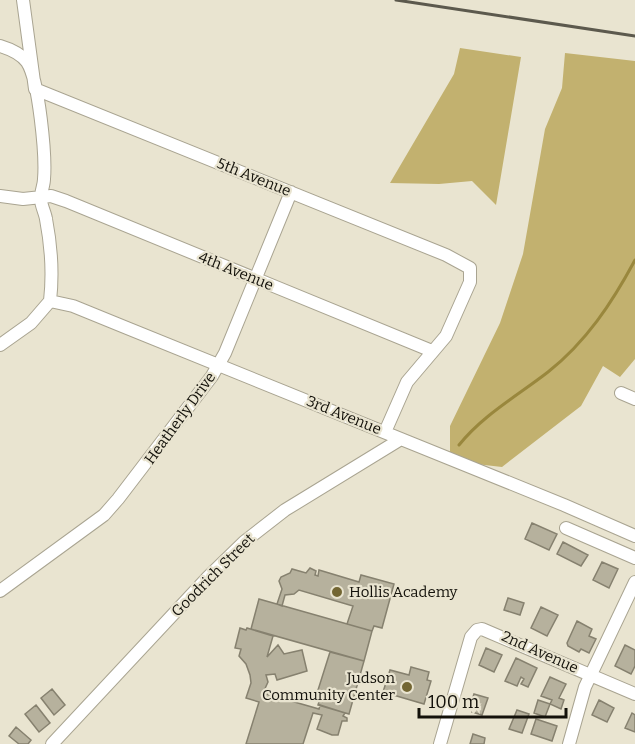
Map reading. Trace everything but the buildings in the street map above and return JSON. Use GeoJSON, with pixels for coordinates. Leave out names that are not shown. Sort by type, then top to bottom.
{"type":"FeatureCollection","features":[{"type":"Feature","properties":{"kind":"street"},"geometry":{"type":"LineString","coordinates":[[23,0],[35,89]]}},
{"type":"Feature","properties":{"kind":"street"},"geometry":{"type":"LineString","coordinates":[[0,46],[20,54],[32,71],[42,130],[45,165],[40,198],[48,236],[52,286],[50,301],[31,323],[0,345]]}},
{"type":"Feature","properties":{"kind":"street","name":"5th Avenue"},"geometry":{"type":"LineString","coordinates":[[35,89],[446,255],[470,268],[470,282],[446,336],[432,351]]}},
{"type":"Feature","properties":{"kind":"street","name":"Heatherly Drive"},"geometry":{"type":"LineString","coordinates":[[0,591],[104,515],[208,381],[218,365],[256,279],[291,192]]}},
{"type":"Feature","properties":{"kind":"street","name":"4th Avenue"},"geometry":{"type":"LineString","coordinates":[[0,196],[23,199],[51,196],[66,201],[432,351]]}},
{"type":"Feature","properties":{"kind":"street","name":"3rd Avenue"},"geometry":{"type":"LineString","coordinates":[[50,301],[73,306],[635,536]]}},
{"type":"Feature","properties":{"kind":"street"},"geometry":{"type":"LineString","coordinates":[[385,432],[407,382],[432,351]]}},
{"type":"Feature","properties":{"kind":"street"},"geometry":{"type":"LineString","coordinates":[[621,393],[635,399]]}},
{"type":"Feature","properties":{"kind":"street","name":"Goodrich Street"},"geometry":{"type":"LineString","coordinates":[[52,744],[244,542],[285,510],[401,440]]}},
{"type":"Feature","properties":{"kind":"street"},"geometry":{"type":"LineString","coordinates":[[566,528],[635,558]]}},
{"type":"Feature","properties":{"kind":"street"},"geometry":{"type":"LineString","coordinates":[[569,744],[585,687],[635,582]]}},
{"type":"Feature","properties":{"kind":"street","name":"2nd Avenue"},"geometry":{"type":"LineString","coordinates":[[440,744],[471,637],[477,630],[483,628],[635,694]]}},
{"type":"Feature","properties":{"kind":"shaded area"},"geometry":{"type":"Polygon","coordinates":[[[460,48],[521,57],[496,205],[472,181],[439,184],[390,183],[454,74],[460,48]]]}},
{"type":"Feature","properties":{"kind":"shaded area"},"geometry":{"type":"Polygon","coordinates":[[[565,53],[635,61],[635,359],[620,377],[603,366],[581,406],[502,467],[450,461],[450,426],[500,323],[523,254],[545,129],[562,88],[565,53]]]}},
{"type":"Feature","properties":{"kind":"waterway"},"geometry":{"type":"LineString","coordinates":[[459,445],[479,424],[548,372],[574,348],[597,321],[635,260]]}},
{"type":"Feature","properties":{"kind":"railway"},"geometry":{"type":"LineString","coordinates":[[396,0],[635,36]]}},
{"type":"Feature","properties":{"kind":"place","name":"Hollis Academy"},"geometry":{"type":"Point","coordinates":[337,592]}},
{"type":"Feature","properties":{"kind":"place","name":"Judson Community Center"},"geometry":{"type":"Point","coordinates":[407,687]}}]}
